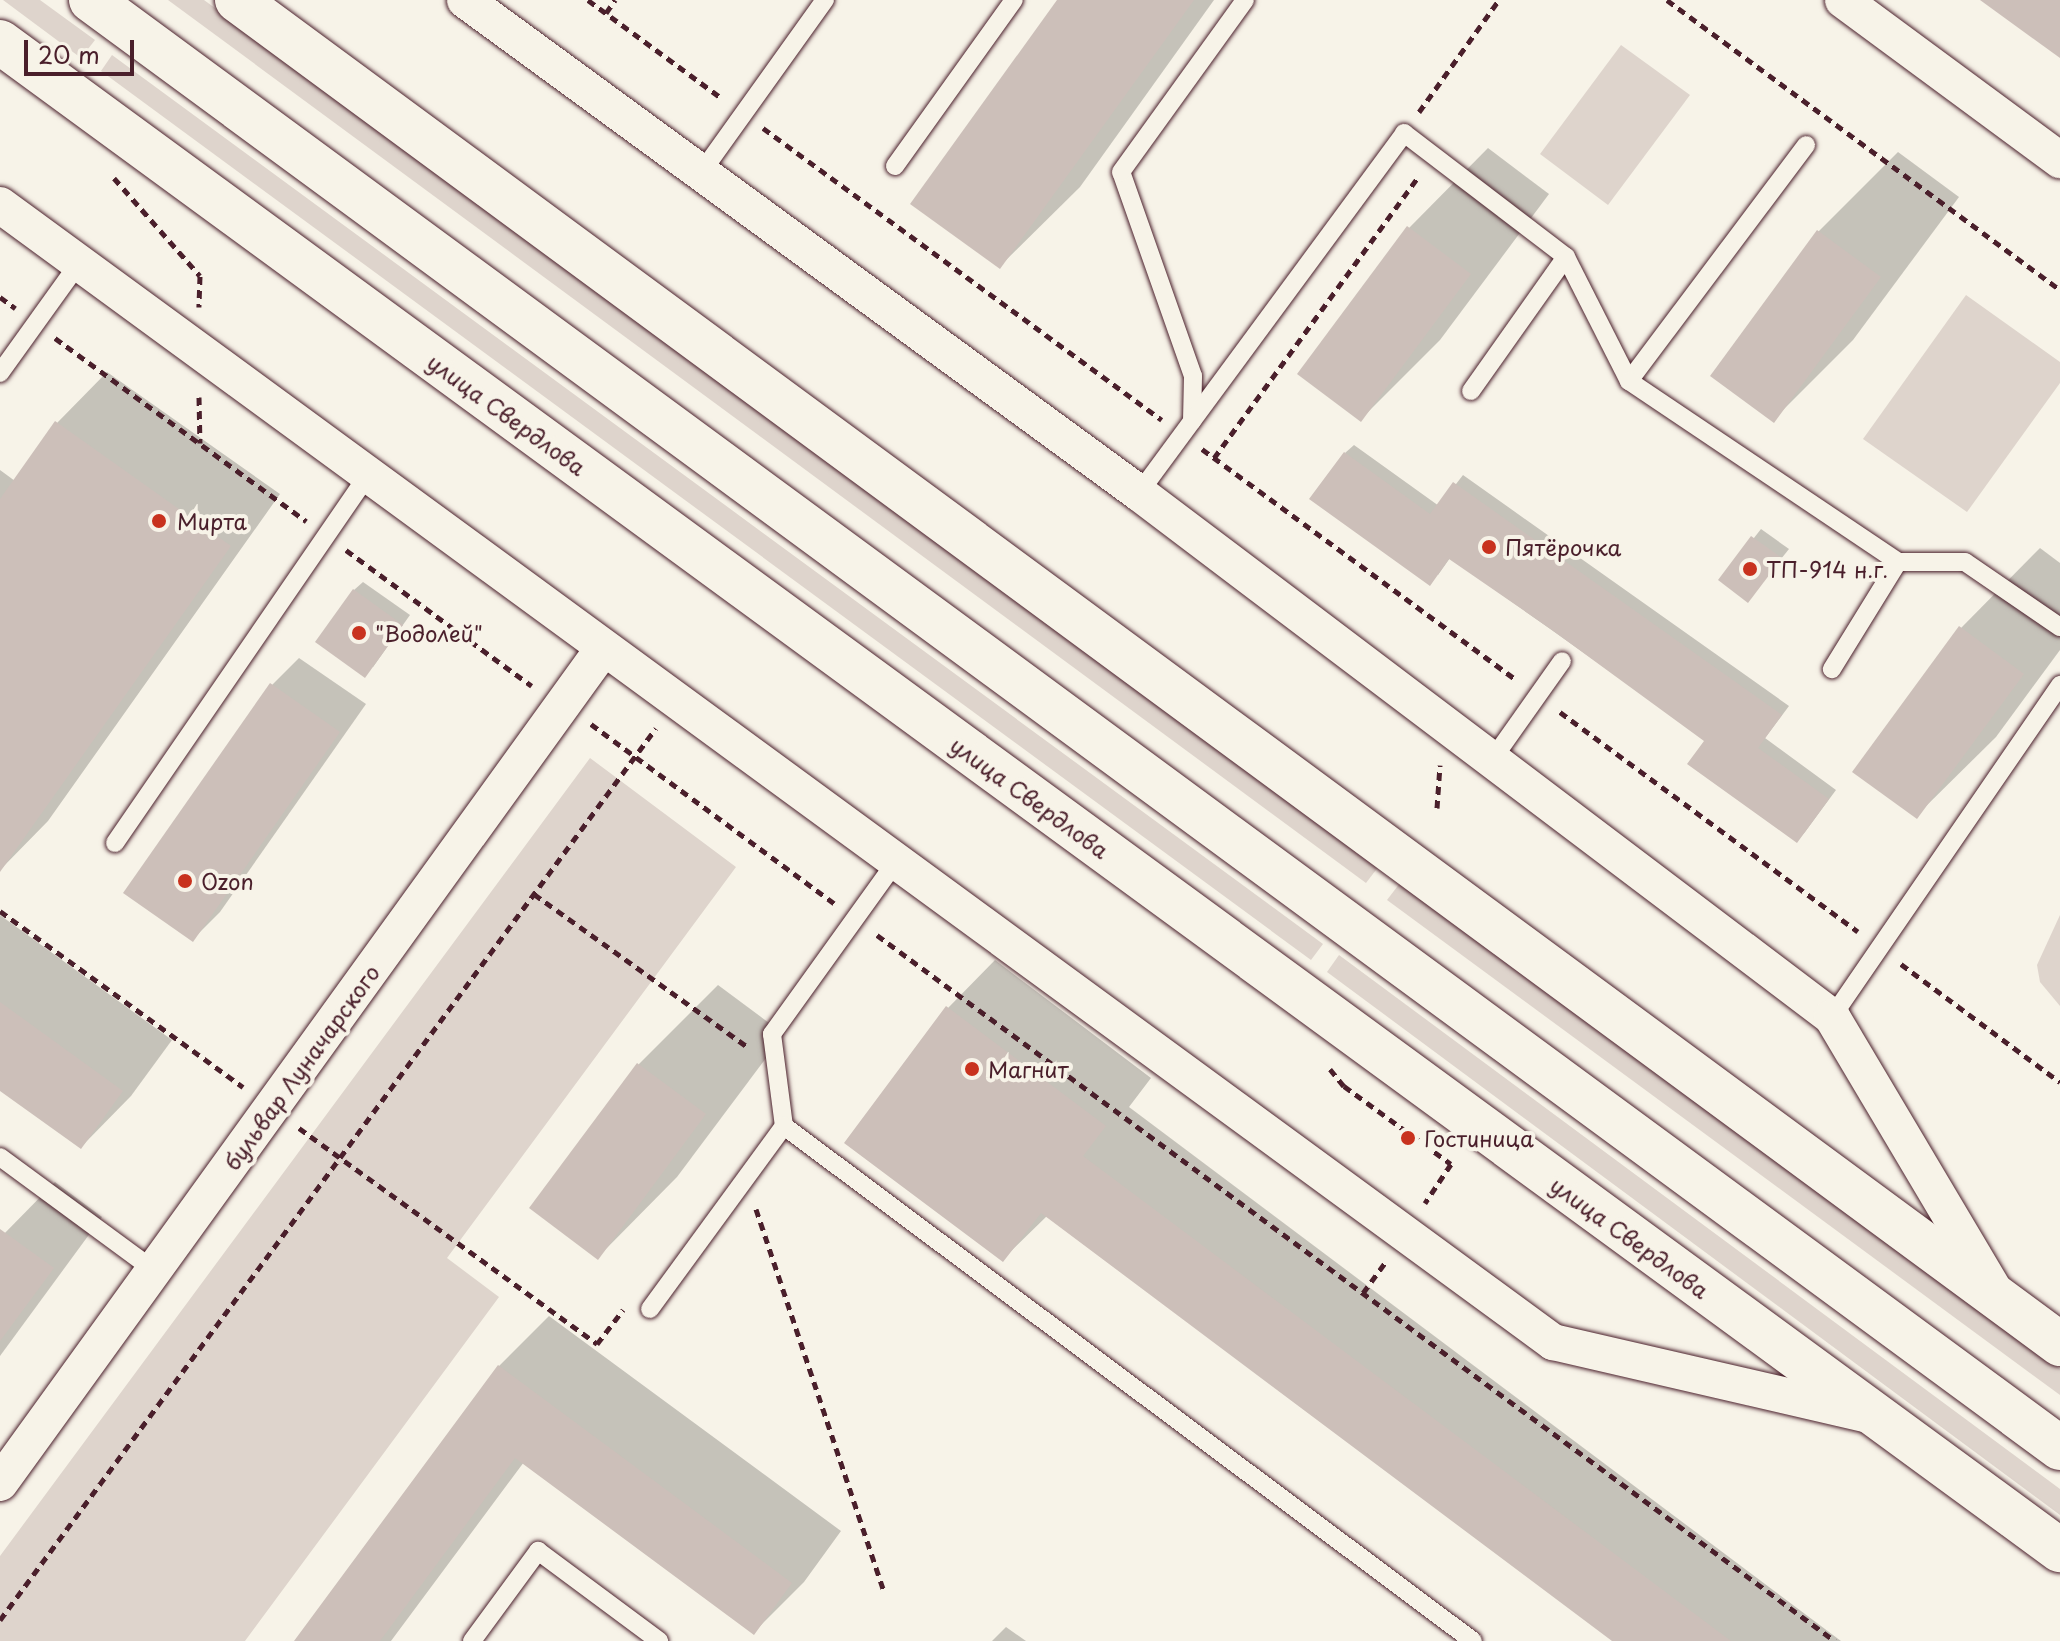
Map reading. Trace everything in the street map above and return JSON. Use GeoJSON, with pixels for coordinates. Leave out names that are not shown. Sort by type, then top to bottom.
{"type":"FeatureCollection","features":[{"type":"Feature","properties":{"kind":"main road"},"geometry":{"type":"LineString","coordinates":[[91,0],[2060,1448]]}},
{"type":"Feature","properties":{"kind":"main road"},"geometry":{"type":"LineString","coordinates":[[237,0],[2060,1344]]}},
{"type":"Feature","properties":{"kind":"main road","name":"улица Свердлова"},"geometry":{"type":"LineString","coordinates":[[0,42],[2060,1550]]}},
{"type":"Feature","properties":{"kind":"street"},"geometry":{"type":"LineString","coordinates":[[465,0],[1139,493],[1832,1017],[2000,1300]]}},
{"type":"Feature","properties":{"kind":"street"},"geometry":{"type":"LineString","coordinates":[[1843,0],[2060,160]]}},
{"type":"Feature","properties":{"kind":"street"},"geometry":{"type":"LineString","coordinates":[[0,205],[602,650],[1553,1342],[1873,1416]]}},
{"type":"Feature","properties":{"kind":"street","name":"бульвар Луначарского"},"geometry":{"type":"LineString","coordinates":[[0,1483],[602,650]]}},
{"type":"Feature","properties":{"kind":"lane"},"geometry":{"type":"LineString","coordinates":[[895,166],[1014,0]]}},
{"type":"Feature","properties":{"kind":"lane"},"geometry":{"type":"LineString","coordinates":[[1187,428],[1193,376],[1121,172],[1245,0]]}},
{"type":"Feature","properties":{"kind":"lane"},"geometry":{"type":"LineString","coordinates":[[701,173],[831,2]]}},
{"type":"Feature","properties":{"kind":"lane"},"geometry":{"type":"LineString","coordinates":[[1139,493],[1404,133],[1566,257],[1629,381],[1898,562],[1965,562],[2060,627]]}},
{"type":"Feature","properties":{"kind":"lane"},"geometry":{"type":"LineString","coordinates":[[1629,381],[1806,145]]}},
{"type":"Feature","properties":{"kind":"lane"},"geometry":{"type":"LineString","coordinates":[[1471,391],[1566,257]]}},
{"type":"Feature","properties":{"kind":"lane"},"geometry":{"type":"LineString","coordinates":[[0,373],[79,263]]}},
{"type":"Feature","properties":{"kind":"lane"},"geometry":{"type":"LineString","coordinates":[[115,843],[368,475]]}},
{"type":"Feature","properties":{"kind":"lane"},"geometry":{"type":"LineString","coordinates":[[1832,669],[1898,562]]}},
{"type":"Feature","properties":{"kind":"lane"},"geometry":{"type":"LineString","coordinates":[[1492,760],[1562,661]]}},
{"type":"Feature","properties":{"kind":"lane"},"geometry":{"type":"LineString","coordinates":[[1832,1017],[2060,685]]}},
{"type":"Feature","properties":{"kind":"lane"},"geometry":{"type":"LineString","coordinates":[[650,1309],[784,1126],[772,1034],[895,863]]}},
{"type":"Feature","properties":{"kind":"lane"},"geometry":{"type":"LineString","coordinates":[[784,1126],[1473,1641]]}},
{"type":"Feature","properties":{"kind":"lane"},"geometry":{"type":"LineString","coordinates":[[0,1157],[154,1270]]}},
{"type":"Feature","properties":{"kind":"lane"},"geometry":{"type":"LineString","coordinates":[[472,1641],[538,1551],[659,1641]]}},
{"type":"Feature","properties":{"kind":"path"},"geometry":{"type":"LineString","coordinates":[[588,0],[1187,428],[1214,458],[2060,1082]]}},
{"type":"Feature","properties":{"kind":"path"},"geometry":{"type":"LineString","coordinates":[[606,13],[615,0]]}},
{"type":"Feature","properties":{"kind":"path"},"geometry":{"type":"LineString","coordinates":[[1214,458],[1418,184],[1404,133],[1499,0]]}},
{"type":"Feature","properties":{"kind":"path"},"geometry":{"type":"LineString","coordinates":[[1667,0],[2060,290]]}},
{"type":"Feature","properties":{"kind":"path"},"geometry":{"type":"LineString","coordinates":[[106,170],[200,276],[200,444]]}},
{"type":"Feature","properties":{"kind":"path"},"geometry":{"type":"LineString","coordinates":[[0,297],[326,536],[564,704],[1835,1641]]}},
{"type":"Feature","properties":{"kind":"path"},"geometry":{"type":"LineString","coordinates":[[0,1620],[659,725]]}},
{"type":"Feature","properties":{"kind":"path"},"geometry":{"type":"LineString","coordinates":[[534,894],[757,1054]]}},
{"type":"Feature","properties":{"kind":"path"},"geometry":{"type":"LineString","coordinates":[[745,1178],[883,1589]]}},
{"type":"Feature","properties":{"kind":"path"},"geometry":{"type":"LineString","coordinates":[[597,1344],[626,1307]]}},
{"type":"Feature","properties":{"kind":"shaded area"},"geometry":{"type":"Polygon","coordinates":[[[3,0],[40,0],[95,40],[81,58],[3,0]]]}},
{"type":"Feature","properties":{"kind":"shaded area"},"geometry":{"type":"Polygon","coordinates":[[[168,0],[204,0],[1379,866],[1366,883],[168,0]]]}},
{"type":"Feature","properties":{"kind":"shaded area"},"geometry":{"type":"Polygon","coordinates":[[[1621,45],[1690,95],[1608,205],[1540,154],[1621,45]]]}},
{"type":"Feature","properties":{"kind":"shaded area"},"geometry":{"type":"Polygon","coordinates":[[[112,55],[1323,944],[1311,960],[101,71],[112,55]]]}},
{"type":"Feature","properties":{"kind":"shaded area"},"geometry":{"type":"Polygon","coordinates":[[[1966,295],[2060,362],[2060,383],[1967,512],[1863,439],[1966,295]]]}},
{"type":"Feature","properties":{"kind":"shaded area"},"geometry":{"type":"Polygon","coordinates":[[[590,758],[736,867],[447,1258],[499,1297],[245,1641],[0,1641],[0,1556],[590,758]]]}},
{"type":"Feature","properties":{"kind":"shaded area"},"geometry":{"type":"Polygon","coordinates":[[[1400,883],[2060,1369],[2060,1395],[1387,900],[1400,883]]]}},
{"type":"Feature","properties":{"kind":"shaded area"},"geometry":{"type":"Polygon","coordinates":[[[2060,915],[2060,1006],[2040,982],[2037,965],[2060,915]]]}},
{"type":"Feature","properties":{"kind":"shaded area"},"geometry":{"type":"Polygon","coordinates":[[[1339,955],[2060,1489],[2060,1515],[1327,972],[1339,955]]]}},
{"type":"Feature","properties":{"kind":"building"},"geometry":{"type":"Polygon","coordinates":[[[1057,0],[1194,0],[1000,269],[910,204],[1057,0]]]}},
{"type":"Feature","properties":{"kind":"building"},"geometry":{"type":"Polygon","coordinates":[[[1980,0],[2060,0],[2060,58],[1980,0]]]}},
{"type":"Feature","properties":{"kind":"building"},"geometry":{"type":"Polygon","coordinates":[[[1407,226],[1471,274],[1361,422],[1297,374],[1407,226]]]}},
{"type":"Feature","properties":{"kind":"building"},"geometry":{"type":"Polygon","coordinates":[[[1817,230],[1881,277],[1774,423],[1710,376],[1817,230]]]}},
{"type":"Feature","properties":{"kind":"building"},"geometry":{"type":"Polygon","coordinates":[[[55,421],[231,546],[0,872],[0,499],[55,421]]]}},
{"type":"Feature","properties":{"kind":"building"},"geometry":{"type":"Polygon","coordinates":[[[1344,452],[1430,514],[1453,482],[1782,715],[1758,748],[1829,799],[1797,843],[1687,764],[1704,741],[1552,630],[1449,559],[1430,586],[1309,499],[1344,452]]]}},
{"type":"Feature","properties":{"kind":"building","name":"ТП-914 н.г."},"geometry":{"type":"Polygon","coordinates":[[[1751,536],[1782,558],[1748,603],[1718,580],[1751,536]]]}},
{"type":"Feature","properties":{"kind":"building","name":"\"Водолей\""},"geometry":{"type":"Polygon","coordinates":[[[353,589],[403,625],[365,678],[315,642],[353,589]]]}},
{"type":"Feature","properties":{"kind":"building"},"geometry":{"type":"Polygon","coordinates":[[[1959,626],[2024,674],[1917,819],[1852,772],[1959,626]]]}},
{"type":"Feature","properties":{"kind":"building"},"geometry":{"type":"Polygon","coordinates":[[[270,683],[340,732],[193,942],[123,893],[270,683]]]}},
{"type":"Feature","properties":{"kind":"building"},"geometry":{"type":"Polygon","coordinates":[[[0,1002],[123,1091],[81,1149],[0,1091],[0,1002]]]}},
{"type":"Feature","properties":{"kind":"building"},"geometry":{"type":"Polygon","coordinates":[[[946,1006],[1106,1126],[1083,1156],[1731,1641],[1612,1641],[1041,1213],[1003,1262],[844,1143],[946,1006]]]}},
{"type":"Feature","properties":{"kind":"building"},"geometry":{"type":"Polygon","coordinates":[[[637,1063],[706,1114],[598,1260],[529,1208],[637,1063]]]}},
{"type":"Feature","properties":{"kind":"building"},"geometry":{"type":"Polygon","coordinates":[[[0,1229],[54,1268],[0,1341],[0,1229]]]}},
{"type":"Feature","properties":{"kind":"building"},"geometry":{"type":"Polygon","coordinates":[[[498,1365],[792,1583],[754,1635],[515,1458],[380,1641],[294,1641],[498,1365]]]}},
{"type":"Feature","properties":{"kind":"place","name":"Мирта"},"geometry":{"type":"Point","coordinates":[159,521]}},
{"type":"Feature","properties":{"kind":"place","name":"Пятёрочка"},"geometry":{"type":"Point","coordinates":[1489,547]}},
{"type":"Feature","properties":{"kind":"place","name":"ТП-914 н.г."},"geometry":{"type":"Point","coordinates":[1750,569]}},
{"type":"Feature","properties":{"kind":"place","name":"\"Водолей\""},"geometry":{"type":"Point","coordinates":[359,633]}},
{"type":"Feature","properties":{"kind":"place","name":"Ozon"},"geometry":{"type":"Point","coordinates":[185,881]}},
{"type":"Feature","properties":{"kind":"place","name":"Магнит"},"geometry":{"type":"Point","coordinates":[972,1069]}},
{"type":"Feature","properties":{"kind":"place","name":"Гостиница"},"geometry":{"type":"Point","coordinates":[1408,1138]}}]}
